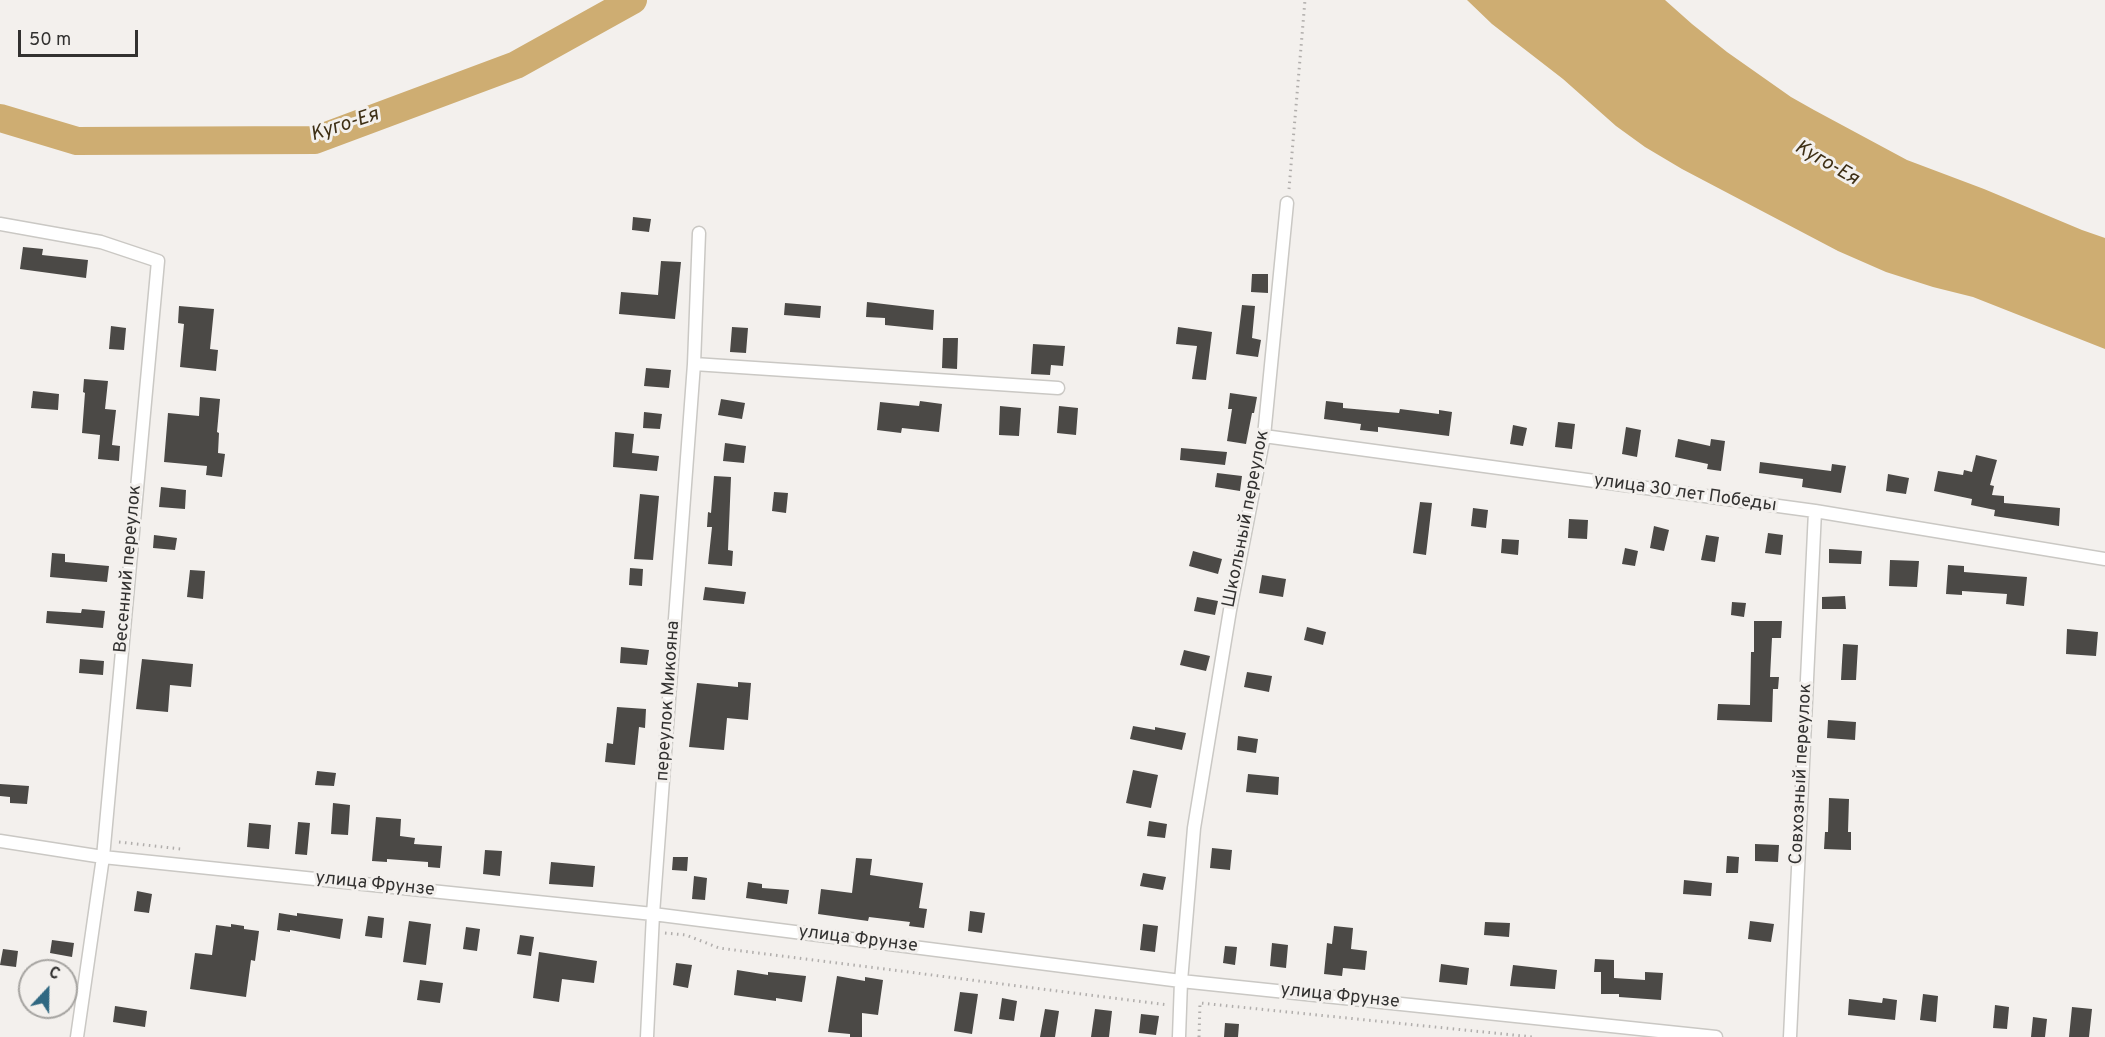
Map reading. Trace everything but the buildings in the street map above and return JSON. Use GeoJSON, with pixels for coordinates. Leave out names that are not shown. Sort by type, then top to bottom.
{"type":"FeatureCollection","features":[{"type":"Feature","properties":{"kind":"street","name":"Школьный переулок"},"geometry":{"type":"LineString","coordinates":[[1179,1037],[1181,981],[1194,828],[1230,610],[1264,436],[1287,203]]}},
{"type":"Feature","properties":{"kind":"street","name":"Весенний переулок"},"geometry":{"type":"LineString","coordinates":[[0,224],[101,242],[158,261],[103,857],[77,1037]]}},
{"type":"Feature","properties":{"kind":"street","name":"переулок Микояна"},"geometry":{"type":"LineString","coordinates":[[648,1037],[653,914],[694,364],[699,233]]}},
{"type":"Feature","properties":{"kind":"street"},"geometry":{"type":"LineString","coordinates":[[694,364],[1058,388]]}},
{"type":"Feature","properties":{"kind":"street","name":"улица 30 лет Победы"},"geometry":{"type":"LineString","coordinates":[[1264,436],[1815,511],[2105,559]]}},
{"type":"Feature","properties":{"kind":"street","name":"Совхозный переулок"},"geometry":{"type":"LineString","coordinates":[[1790,1037],[1815,511]]}},
{"type":"Feature","properties":{"kind":"street","name":"улица Фрунзе"},"geometry":{"type":"LineString","coordinates":[[0,841],[103,857],[653,914],[1181,981],[1716,1037]]}},
{"type":"Feature","properties":{"kind":"path"},"geometry":{"type":"LineString","coordinates":[[1287,203],[1305,0]]}},
{"type":"Feature","properties":{"kind":"path"},"geometry":{"type":"LineString","coordinates":[[104,840],[182,850]]}},
{"type":"Feature","properties":{"kind":"path"},"geometry":{"type":"LineString","coordinates":[[652,932],[686,935],[718,948],[1180,1005],[1200,1003],[1533,1037]]}},
{"type":"Feature","properties":{"kind":"path"},"geometry":{"type":"LineString","coordinates":[[1198,1037],[1200,1003]]}},
{"type":"Feature","properties":{"kind":"water"},"geometry":{"type":"Polygon","coordinates":[[[1467,0],[1665,0],[1727,52],[1791,97],[1814,110],[1907,160],[2105,238],[2105,349],[1973,297],[1886,272],[1838,251],[1682,169],[1616,126],[1563,79],[1492,24],[1467,0]]]}},
{"type":"Feature","properties":{"kind":"waterway","name":"Куго-Ея"},"geometry":{"type":"LineString","coordinates":[[0,118],[77,141],[315,140],[516,65],[633,0]]}}]}
